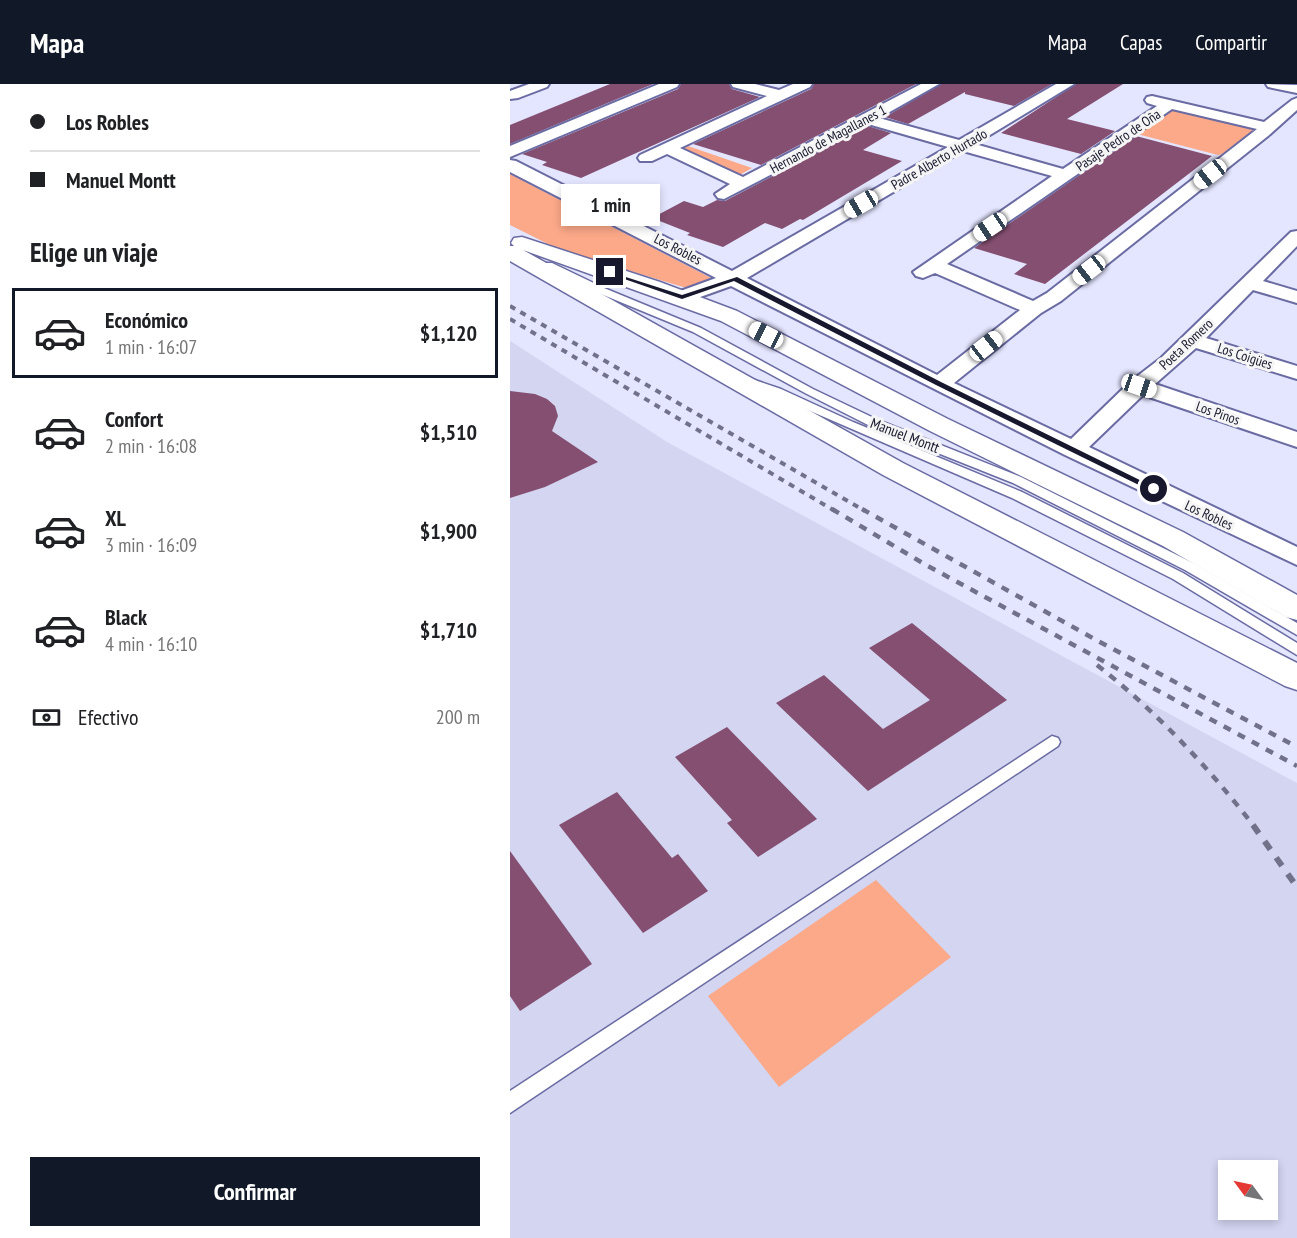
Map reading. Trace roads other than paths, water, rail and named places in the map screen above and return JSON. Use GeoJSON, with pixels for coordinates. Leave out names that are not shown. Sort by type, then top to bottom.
{"type":"FeatureCollection","features":[{"type":"Feature","properties":{"kind":"main road","name":"Manuel Montt"},"geometry":{"type":"LineString","coordinates":[[510,240],[682,297],[748,325],[950,430],[1216,561],[1297,609]]}},
{"type":"Feature","properties":{"kind":"main road","name":"Manuel Montt"},"geometry":{"type":"LineString","coordinates":[[510,252],[718,371],[961,505],[1297,678]]}},
{"type":"Feature","properties":{"kind":"street"},"geometry":{"type":"LineString","coordinates":[[510,152],[672,84]]}},
{"type":"Feature","properties":{"kind":"street"},"geometry":{"type":"LineString","coordinates":[[738,84],[780,95]]}},
{"type":"Feature","properties":{"kind":"street"},"geometry":{"type":"LineString","coordinates":[[646,158],[805,84]]}},
{"type":"Feature","properties":{"kind":"street","name":"Hernando de Magallanes 1"},"geometry":{"type":"LineString","coordinates":[[724,194],[932,84]]}},
{"type":"Feature","properties":{"kind":"street","name":"Padre Alberto Hurtado"},"geometry":{"type":"LineString","coordinates":[[682,297],[734,278],[1067,84]]}},
{"type":"Feature","properties":{"kind":"street"},"geometry":{"type":"LineString","coordinates":[[1273,84],[1297,89]]}},
{"type":"Feature","properties":{"kind":"street","name":"Pasaje Pedro de Oña"},"geometry":{"type":"LineString","coordinates":[[1152,100],[1267,127]]}},
{"type":"Feature","properties":{"kind":"street"},"geometry":{"type":"LineString","coordinates":[[939,384],[1034,309],[1063,290],[1263,133],[1267,127],[1297,103]]}},
{"type":"Feature","properties":{"kind":"street","name":"Pasaje Pedro de Oña"},"geometry":{"type":"LineString","coordinates":[[1034,309],[928,269],[1169,104]]}},
{"type":"Feature","properties":{"kind":"street","name":"Pasaje Pedro de Oña"},"geometry":{"type":"LineString","coordinates":[[866,119],[1066,175]]}},
{"type":"Feature","properties":{"kind":"street"},"geometry":{"type":"LineString","coordinates":[[668,148],[743,184]]}},
{"type":"Feature","properties":{"kind":"street","name":"Los Robles"},"geometry":{"type":"LineString","coordinates":[[510,165],[939,384],[1297,557]]}},
{"type":"Feature","properties":{"kind":"street","name":"Poeta Romero"},"geometry":{"type":"LineString","coordinates":[[1072,450],[1139,386],[1168,363],[1297,236]]}},
{"type":"Feature","properties":{"kind":"street"},"geometry":{"type":"LineString","coordinates":[[1249,283],[1297,297]]}},
{"type":"Feature","properties":{"kind":"street","name":"Los Coigües"},"geometry":{"type":"LineString","coordinates":[[1192,340],[1297,373]]}},
{"type":"Feature","properties":{"kind":"street","name":"Los Pinos"},"geometry":{"type":"LineString","coordinates":[[1139,386],[1297,440]]}},
{"type":"Feature","properties":{"kind":"lane","name":"Manuel Montt"},"geometry":{"type":"LineString","coordinates":[[510,247],[600,290],[697,330],[809,391],[874,423],[1017,480],[1190,567],[1297,630]]}},
{"type":"Feature","properties":{"kind":"lane","name":"Manuel Montt"},"geometry":{"type":"LineString","coordinates":[[718,371],[777,391],[849,425],[1017,495],[1178,576],[1297,650]]}},
{"type":"Feature","properties":{"kind":"lane"},"geometry":{"type":"LineString","coordinates":[[510,1103],[1052,742]]}},
{"type":"Feature","properties":{"kind":"railway"},"geometry":{"type":"LineString","coordinates":[[510,306],[865,511]]}},
{"type":"Feature","properties":{"kind":"railway"},"geometry":{"type":"LineString","coordinates":[[510,319],[835,511]]}},
{"type":"Feature","properties":{"kind":"railway"},"geometry":{"type":"LineString","coordinates":[[832,509],[926,565],[1297,766]]}},
{"type":"Feature","properties":{"kind":"railway"},"geometry":{"type":"LineString","coordinates":[[862,509],[1098,641],[1297,747]]}},
{"type":"Feature","properties":{"kind":"railway"},"geometry":{"type":"LineString","coordinates":[[1097,665],[1161,721],[1218,782],[1254,826]]}},
{"type":"Feature","properties":{"kind":"railway"},"geometry":{"type":"LineString","coordinates":[[1253,825],[1297,887]]}}]}
